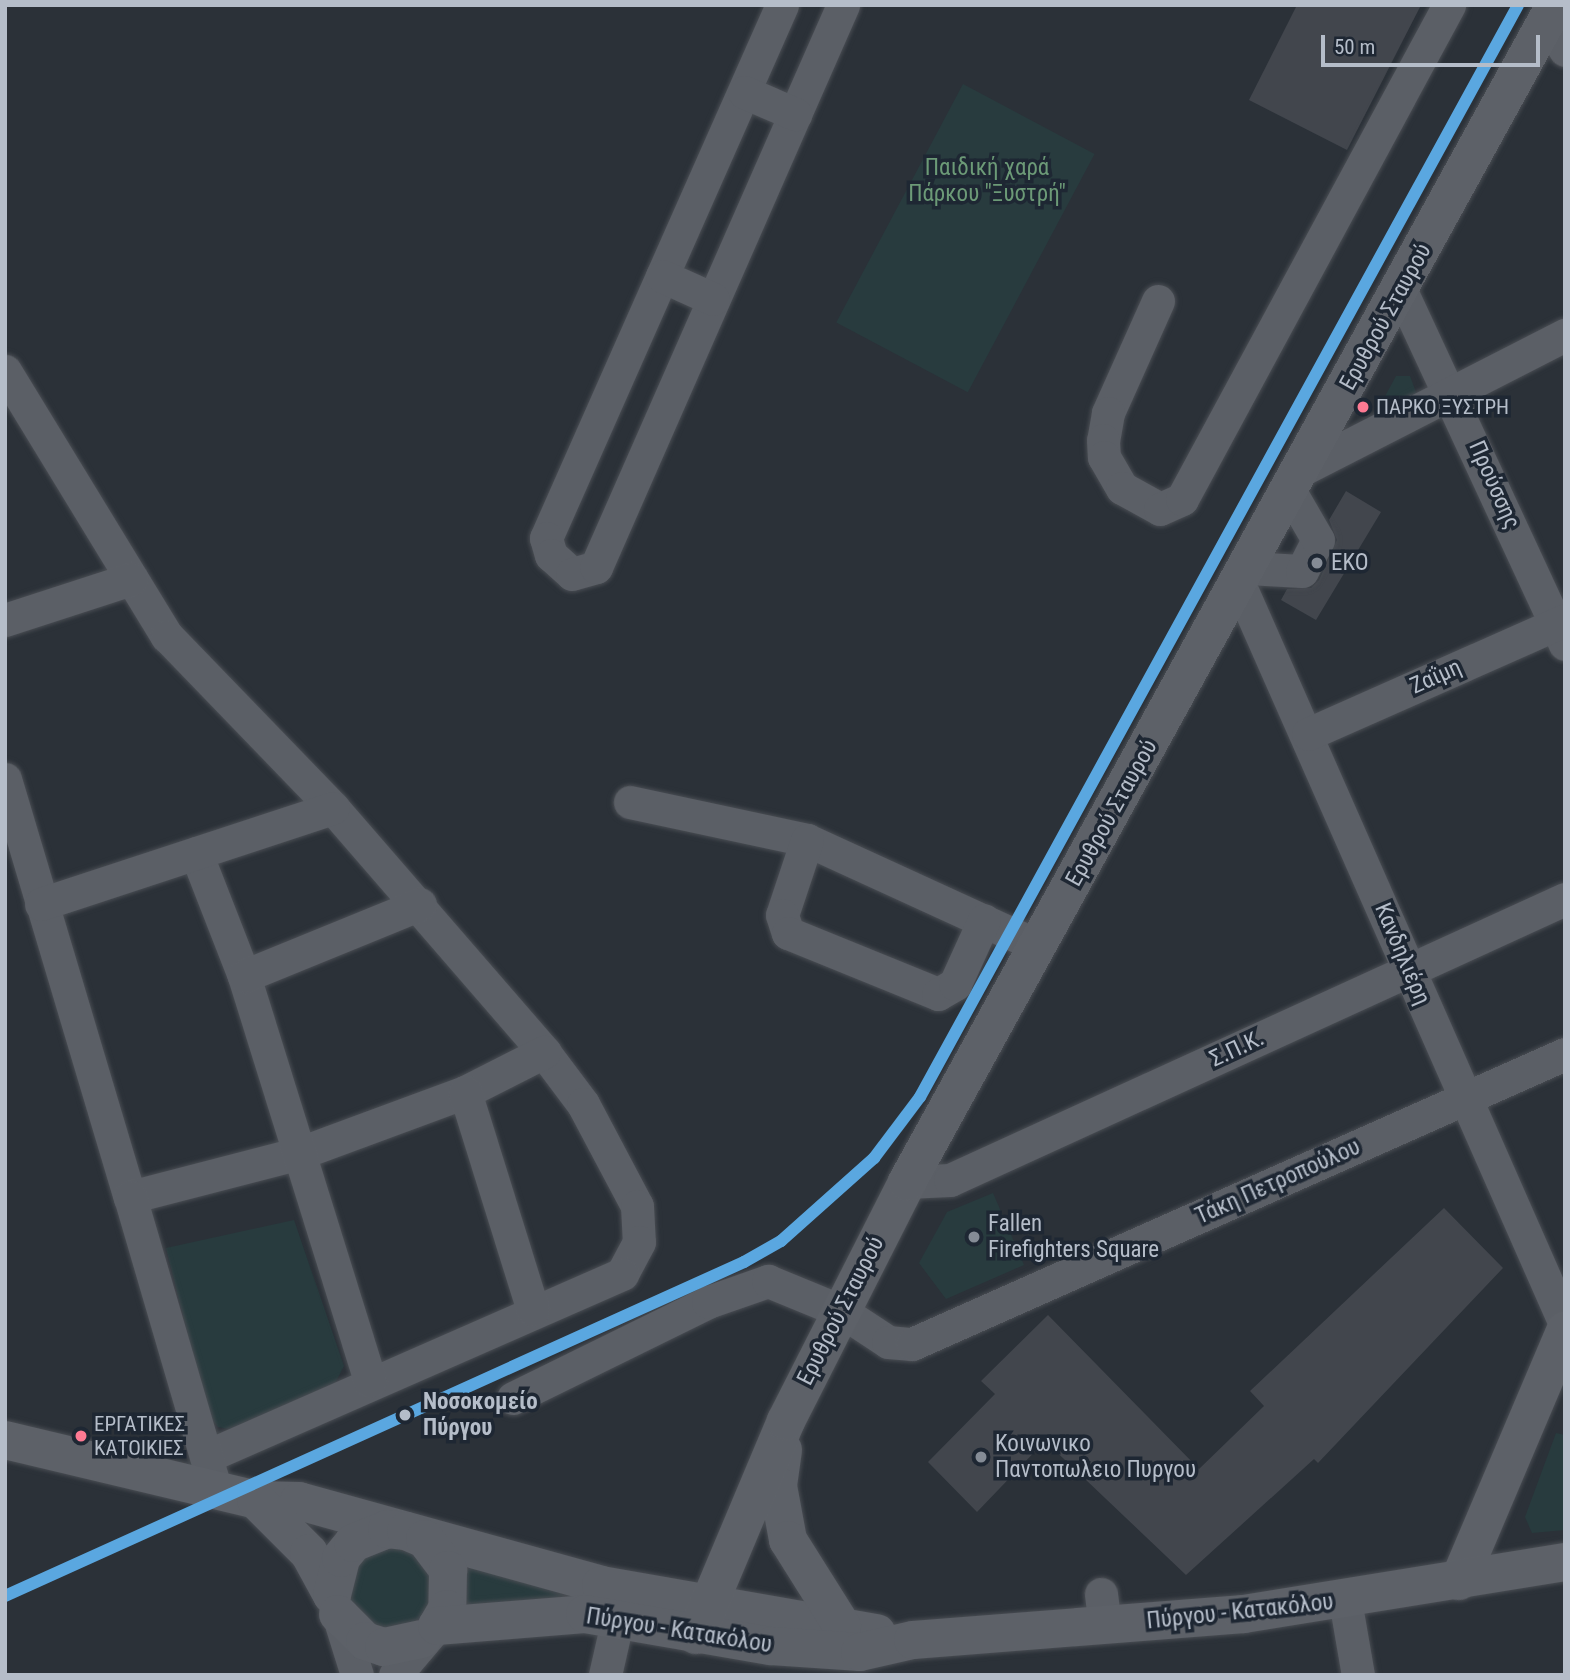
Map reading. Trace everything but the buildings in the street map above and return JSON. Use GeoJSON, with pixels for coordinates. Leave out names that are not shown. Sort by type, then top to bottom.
{"type":"FeatureCollection","features":[{"type":"Feature","properties":{"kind":"main road","name":"Ερυθρού Σταυρού"},"geometry":{"type":"LineString","coordinates":[[701,1621],[786,1420],[907,1182],[1294,480],[1555,25]]}},
{"type":"Feature","properties":{"kind":"main road"},"geometry":{"type":"LineString","coordinates":[[1459,1581],[1565,1331]]}},
{"type":"Feature","properties":{"kind":"main road"},"geometry":{"type":"LineString","coordinates":[[786,1420],[778,1486],[788,1541],[842,1626]]}},
{"type":"Feature","properties":{"kind":"main road","name":"Πύργου - Κατακόλου"},"geometry":{"type":"LineString","coordinates":[[5,1440],[211,1474],[256,1500],[309,1553],[335,1604],[365,1641],[384,1647],[430,1633],[585,1614],[618,1618],[842,1626],[913,1640]]}},
{"type":"Feature","properties":{"kind":"main road","name":"Πύργου - Κατακόλου"},"geometry":{"type":"LineString","coordinates":[[256,1500],[299,1501],[601,1585],[701,1621],[816,1651],[860,1652],[913,1640],[1103,1610],[1345,1600],[1565,1562]]}},
{"type":"Feature","properties":{"kind":"main road","name":"Πύργου - Κατακόλου"},"geometry":{"type":"LineString","coordinates":[[335,1604],[341,1558],[353,1543],[387,1529],[406,1531],[425,1539],[448,1570],[447,1609],[430,1633]]}},
{"type":"Feature","properties":{"kind":"street"},"geometry":{"type":"LineString","coordinates":[[782,5],[546,538],[551,555],[572,574],[596,566],[843,5]]}},
{"type":"Feature","properties":{"kind":"street"},"geometry":{"type":"LineString","coordinates":[[1158,301],[1108,414],[1103,440],[1104,457],[1122,488],[1160,509],[1182,499],[1449,5]]}},
{"type":"Feature","properties":{"kind":"street"},"geometry":{"type":"LineString","coordinates":[[744,92],[795,114]]}},
{"type":"Feature","properties":{"kind":"street"},"geometry":{"type":"LineString","coordinates":[[663,276],[713,299]]}},
{"type":"Feature","properties":{"kind":"street","name":"Προύσσης"},"geometry":{"type":"LineString","coordinates":[[1401,291],[1452,391],[1562,629]]}},
{"type":"Feature","properties":{"kind":"street"},"geometry":{"type":"LineString","coordinates":[[1243,576],[1302,571],[1318,540],[1294,480],[1452,391],[1565,335]]}},
{"type":"Feature","properties":{"kind":"street"},"geometry":{"type":"LineString","coordinates":[[5,371],[167,636],[212,688],[333,808],[420,904],[544,1052],[626,1176],[637,1206],[639,1242],[622,1274],[370,1381],[211,1474],[5,779]]}},
{"type":"Feature","properties":{"kind":"street","name":"Κανδηλιέρη"},"geometry":{"type":"LineString","coordinates":[[1243,576],[1408,971],[1565,1324]]}},
{"type":"Feature","properties":{"kind":"street"},"geometry":{"type":"LineString","coordinates":[[5,620],[131,579]]}},
{"type":"Feature","properties":{"kind":"street","name":"Ζαΐμη"},"geometry":{"type":"LineString","coordinates":[[1308,734],[1562,629]]}},
{"type":"Feature","properties":{"kind":"street"},"geometry":{"type":"LineString","coordinates":[[630,802],[807,840],[1038,946]]}},
{"type":"Feature","properties":{"kind":"street"},"geometry":{"type":"LineString","coordinates":[[41,904],[333,808]]}},
{"type":"Feature","properties":{"kind":"street"},"geometry":{"type":"LineString","coordinates":[[807,840],[782,915],[788,933],[938,994],[956,984],[984,920]]}},
{"type":"Feature","properties":{"kind":"street"},"geometry":{"type":"LineString","coordinates":[[196,853],[244,976],[370,1381]]}},
{"type":"Feature","properties":{"kind":"street","name":"Σ.Π.Κ."},"geometry":{"type":"LineString","coordinates":[[907,1182],[950,1180],[1565,899]]}},
{"type":"Feature","properties":{"kind":"street"},"geometry":{"type":"LineString","coordinates":[[244,976],[420,904]]}},
{"type":"Feature","properties":{"kind":"street"},"geometry":{"type":"LineString","coordinates":[[130,1197],[300,1153],[465,1091],[544,1052]]}},
{"type":"Feature","properties":{"kind":"street","name":"Τάκη Πετροπούλου"},"geometry":{"type":"LineString","coordinates":[[513,1398],[750,1284],[785,1284],[841,1311],[888,1342],[912,1345],[1565,1054]]}},
{"type":"Feature","properties":{"kind":"street"},"geometry":{"type":"LineString","coordinates":[[465,1091],[533,1310]]}},
{"type":"Feature","properties":{"kind":"street"},"geometry":{"type":"LineString","coordinates":[[1345,1600],[1358,1675]]}},
{"type":"Feature","properties":{"kind":"street"},"geometry":{"type":"LineString","coordinates":[[335,1604],[357,1675]]}},
{"type":"Feature","properties":{"kind":"street"},"geometry":{"type":"LineString","coordinates":[[605,1675],[618,1618]]}},
{"type":"Feature","properties":{"kind":"street"},"geometry":{"type":"LineString","coordinates":[[395,1675],[430,1633]]}},
{"type":"Feature","properties":{"kind":"green space","name":"Παιδική χαρά Πάρκου \"Ξυστρή\""},"geometry":{"type":"Polygon","coordinates":[[[963,84],[1095,154],[968,392],[836,322],[963,84]]]}},
{"type":"Feature","properties":{"kind":"green space"},"geometry":{"type":"Polygon","coordinates":[[[1396,376],[1410,376],[1420,403],[1372,420],[1396,376]]]}},
{"type":"Feature","properties":{"kind":"green space"},"geometry":{"type":"Polygon","coordinates":[[[993,1193],[1024,1265],[946,1299],[919,1263],[947,1212],[993,1193]]]}},
{"type":"Feature","properties":{"kind":"green space"},"geometry":{"type":"Polygon","coordinates":[[[294,1220],[344,1366],[333,1387],[229,1429],[218,1427],[208,1415],[166,1248],[294,1220]]]}},
{"type":"Feature","properties":{"kind":"green space"},"geometry":{"type":"Polygon","coordinates":[[[1556,1433],[1565,1435],[1565,1530],[1532,1533],[1525,1517],[1556,1433]]]}},
{"type":"Feature","properties":{"kind":"green space"},"geometry":{"type":"Polygon","coordinates":[[[408,1545],[435,1576],[424,1620],[382,1633],[348,1605],[346,1575],[364,1550],[408,1545]]]}},
{"type":"Feature","properties":{"kind":"green space"},"geometry":{"type":"Polygon","coordinates":[[[461,1560],[565,1584],[563,1601],[461,1611],[467,1590],[461,1560]]]}},
{"type":"Feature","properties":{"kind":"transit line"},"geometry":{"type":"LineString","coordinates":[[5,1596],[744,1262],[781,1241],[874,1158],[920,1097],[1518,5]]}},
{"type":"Feature","properties":{"kind":"place","name":"ΠΑΡΚΟ ΞΥΣΤΡΗ"},"geometry":{"type":"Point","coordinates":[1363,407]}},
{"type":"Feature","properties":{"kind":"place","name":"EKO"},"geometry":{"type":"Point","coordinates":[1317,563]}},
{"type":"Feature","properties":{"kind":"place","name":"Fallen Firefighters Square"},"geometry":{"type":"Point","coordinates":[974,1237]}},
{"type":"Feature","properties":{"kind":"place","name":"Νοσοκομείο Πύργου"},"geometry":{"type":"Point","coordinates":[405,1415]}},
{"type":"Feature","properties":{"kind":"place","name":"ΕΡΓΑΤΙΚΕΣ ΚΑΤΟΙΚΙΕΣ"},"geometry":{"type":"Point","coordinates":[81,1436]}},
{"type":"Feature","properties":{"kind":"place","name":"Κοινωνικο Παντοπωλειο Πυργου"},"geometry":{"type":"Point","coordinates":[981,1457]}}]}
